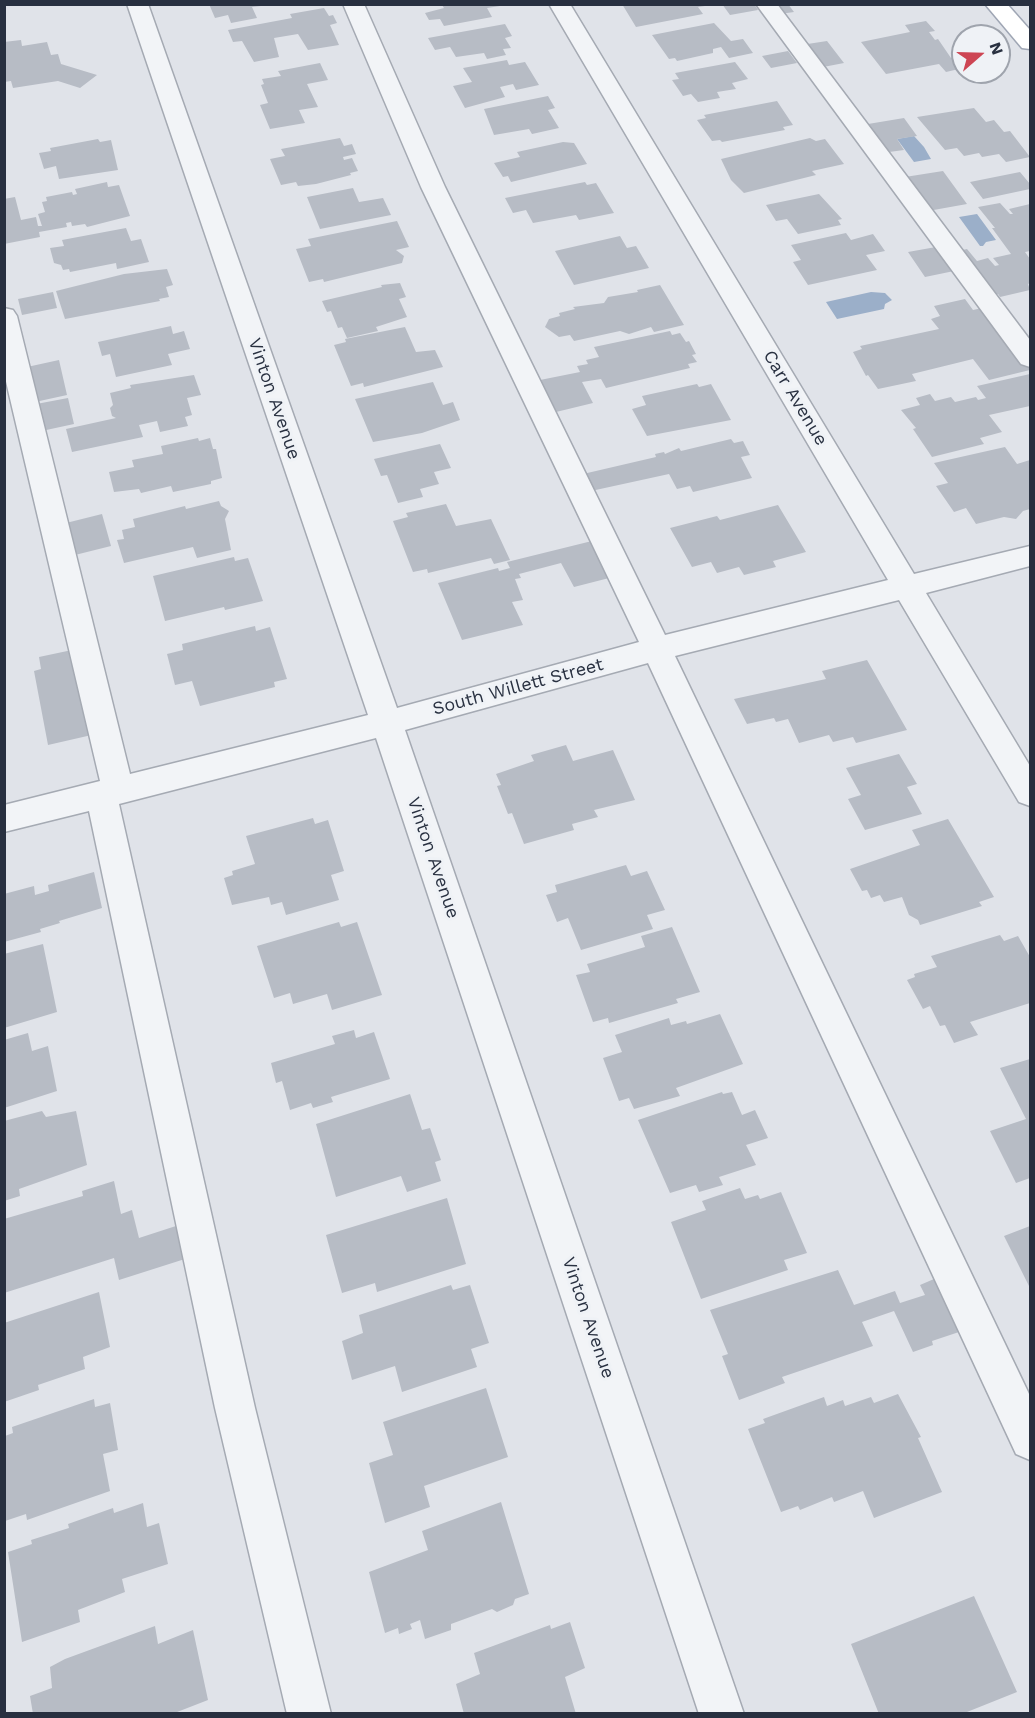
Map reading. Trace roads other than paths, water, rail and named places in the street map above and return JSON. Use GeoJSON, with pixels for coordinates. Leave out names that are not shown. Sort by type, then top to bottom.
{"type":"FeatureCollection","features":[{"type":"Feature","properties":{"kind":"main road"},"geometry":{"type":"LineString","coordinates":[[995,4],[1030,43]]}},
{"type":"Feature","properties":{"kind":"street","name":"Vinton Avenue"},"geometry":{"type":"LineString","coordinates":[[136,4],[387,723],[722,1713]]}},
{"type":"Feature","properties":{"kind":"street"},"geometry":{"type":"LineString","coordinates":[[353,4],[433,188],[657,649],[1030,1440]]}},
{"type":"Feature","properties":{"kind":"street","name":"Carr Avenue"},"geometry":{"type":"LineString","coordinates":[[559,4],[1030,793]]}},
{"type":"Feature","properties":{"kind":"street"},"geometry":{"type":"LineString","coordinates":[[766,4],[1030,358]]}},
{"type":"Feature","properties":{"kind":"street"},"geometry":{"type":"LineString","coordinates":[[4,316],[110,793],[235,1408],[309,1713]]}},
{"type":"Feature","properties":{"kind":"street","name":"South Willett Street"},"geometry":{"type":"LineString","coordinates":[[4,819],[387,723],[657,649],[1030,556]]}},
{"type":"Feature","properties":{"kind":"water"},"geometry":{"type":"Polygon","coordinates":[[[914,136],[931,159],[914,162],[897,139],[914,136]]]}},
{"type":"Feature","properties":{"kind":"water"},"geometry":{"type":"Polygon","coordinates":[[[977,214],[996,240],[986,242],[983,246],[980,246],[959,217],[977,214]]]}},
{"type":"Feature","properties":{"kind":"water"},"geometry":{"type":"Polygon","coordinates":[[[871,292],[885,293],[892,300],[885,304],[884,309],[837,319],[826,302],[871,292]]]}}]}
